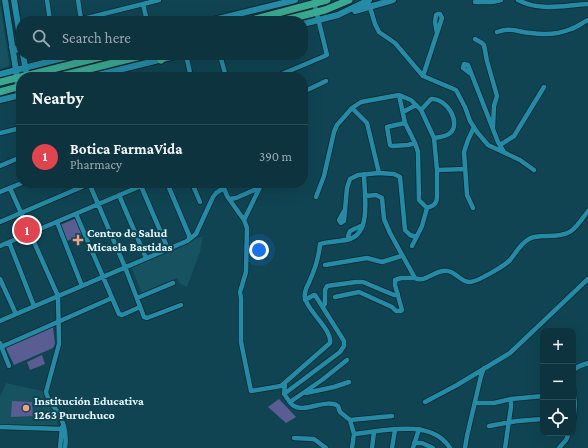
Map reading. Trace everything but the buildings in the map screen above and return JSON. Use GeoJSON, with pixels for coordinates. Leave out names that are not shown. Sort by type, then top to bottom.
{"type":"FeatureCollection","features":[{"type":"Feature","properties":{"kind":"main road"},"geometry":{"type":"LineString","coordinates":[[265,16],[314,2],[327,0]]}},
{"type":"Feature","properties":{"kind":"main road"},"geometry":{"type":"LineString","coordinates":[[300,16],[349,0]]}},
{"type":"Feature","properties":{"kind":"main road"},"geometry":{"type":"LineString","coordinates":[[31,72],[86,60]]}},
{"type":"Feature","properties":{"kind":"main road"},"geometry":{"type":"LineString","coordinates":[[77,72],[125,60]]}},
{"type":"Feature","properties":{"kind":"main road"},"geometry":{"type":"LineString","coordinates":[[0,91],[4,85],[0,79],[16,74]]}},
{"type":"Feature","properties":{"kind":"main road"},"geometry":{"type":"LineString","coordinates":[[0,91],[16,88]]}},
{"type":"Feature","properties":{"kind":"street"},"geometry":{"type":"LineString","coordinates":[[5,0],[16,74]]}},
{"type":"Feature","properties":{"kind":"street"},"geometry":{"type":"LineString","coordinates":[[14,0],[17,16]]}},
{"type":"Feature","properties":{"kind":"street"},"geometry":{"type":"LineString","coordinates":[[47,0],[49,16]]}},
{"type":"Feature","properties":{"kind":"street"},"geometry":{"type":"LineString","coordinates":[[78,0],[80,16]]}},
{"type":"Feature","properties":{"kind":"street"},"geometry":{"type":"LineString","coordinates":[[96,16],[159,0]]}},
{"type":"Feature","properties":{"kind":"street"},"geometry":{"type":"LineString","coordinates":[[226,16],[267,3],[295,0]]}},
{"type":"Feature","properties":{"kind":"street"},"geometry":{"type":"LineString","coordinates":[[308,23],[338,15],[369,2],[393,0]]}},
{"type":"Feature","properties":{"kind":"street"},"geometry":{"type":"LineString","coordinates":[[475,2],[492,2],[501,0]]}},
{"type":"Feature","properties":{"kind":"street"},"geometry":{"type":"LineString","coordinates":[[518,0],[555,8],[578,2],[588,4]]}},
{"type":"Feature","properties":{"kind":"street"},"geometry":{"type":"LineString","coordinates":[[287,72],[327,54],[314,2]]}},
{"type":"Feature","properties":{"kind":"street"},"geometry":{"type":"LineString","coordinates":[[369,2],[375,24],[379,32],[395,43],[423,76],[456,90],[474,128],[488,145],[520,160],[534,170]]}},
{"type":"Feature","properties":{"kind":"street"},"geometry":{"type":"LineString","coordinates":[[143,4],[146,16]]}},
{"type":"Feature","properties":{"kind":"street"},"geometry":{"type":"LineString","coordinates":[[497,32],[513,29],[529,33],[557,33],[571,30],[588,20]]}},
{"type":"Feature","properties":{"kind":"street"},"geometry":{"type":"LineString","coordinates":[[10,32],[16,33]]}},
{"type":"Feature","properties":{"kind":"street"},"geometry":{"type":"LineString","coordinates":[[423,76],[437,33]]}},
{"type":"Feature","properties":{"kind":"street"},"geometry":{"type":"LineString","coordinates":[[475,39],[484,45],[486,62],[497,96],[494,106],[493,128]]}},
{"type":"Feature","properties":{"kind":"street"},"geometry":{"type":"LineString","coordinates":[[12,47],[16,50]]}},
{"type":"Feature","properties":{"kind":"street"},"geometry":{"type":"LineString","coordinates":[[24,60],[26,72]]}},
{"type":"Feature","properties":{"kind":"street"},"geometry":{"type":"LineString","coordinates":[[29,72],[61,60]]}},
{"type":"Feature","properties":{"kind":"street"},"geometry":{"type":"LineString","coordinates":[[108,72],[153,60]]}},
{"type":"Feature","properties":{"kind":"street"},"geometry":{"type":"LineString","coordinates":[[187,60],[190,72]]}},
{"type":"Feature","properties":{"kind":"street"},"geometry":{"type":"LineString","coordinates":[[221,60],[225,72]]}},
{"type":"Feature","properties":{"kind":"street"},"geometry":{"type":"LineString","coordinates":[[471,74],[504,152]]}},
{"type":"Feature","properties":{"kind":"street"},"geometry":{"type":"LineString","coordinates":[[308,90],[326,81]]}},
{"type":"Feature","properties":{"kind":"street"},"geometry":{"type":"LineString","coordinates":[[500,145],[514,136],[544,87]]}},
{"type":"Feature","properties":{"kind":"street"},"geometry":{"type":"LineString","coordinates":[[399,95],[405,123],[418,152],[419,200],[427,208]]}},
{"type":"Feature","properties":{"kind":"street"},"geometry":{"type":"LineString","coordinates":[[316,197],[324,176],[337,125],[352,108],[361,102],[399,95],[410,100],[421,110],[434,138],[437,170],[437,201],[434,205],[427,208]]}},
{"type":"Feature","properties":{"kind":"street"},"geometry":{"type":"LineString","coordinates":[[0,100],[16,97]]}},
{"type":"Feature","properties":{"kind":"street"},"geometry":{"type":"LineString","coordinates":[[421,110],[431,99],[438,99],[448,106],[455,122],[454,126],[450,133],[445,136],[434,138]]}},
{"type":"Feature","properties":{"kind":"street"},"geometry":{"type":"LineString","coordinates":[[403,112],[416,105]]}},
{"type":"Feature","properties":{"kind":"street"},"geometry":{"type":"LineString","coordinates":[[352,108],[367,123],[379,173]]}},
{"type":"Feature","properties":{"kind":"street"},"geometry":{"type":"LineString","coordinates":[[405,123],[387,127],[390,145],[408,145],[415,143]]}},
{"type":"Feature","properties":{"kind":"street"},"geometry":{"type":"LineString","coordinates":[[473,208],[466,195],[464,152],[474,128]]}},
{"type":"Feature","properties":{"kind":"street"},"geometry":{"type":"LineString","coordinates":[[0,133],[16,129]]}},
{"type":"Feature","properties":{"kind":"street"},"geometry":{"type":"LineString","coordinates":[[0,166],[16,159]]}},
{"type":"Feature","properties":{"kind":"street"},"geometry":{"type":"LineString","coordinates":[[437,170],[465,169]]}},
{"type":"Feature","properties":{"kind":"street"},"geometry":{"type":"LineString","coordinates":[[344,211],[347,188],[350,179],[353,176],[379,173],[394,174],[400,177],[405,230],[410,235],[416,237]]}},
{"type":"Feature","properties":{"kind":"street"},"geometry":{"type":"LineString","coordinates":[[0,321],[187,241],[196,234],[213,197],[224,188],[248,228],[246,272],[240,292],[241,342],[250,390],[253,391],[277,388],[285,383],[330,343],[331,338],[326,328],[319,321],[305,300],[306,288],[316,265],[320,244],[323,242],[336,242],[350,239],[357,236],[363,225],[366,210],[364,174]]}},
{"type":"Feature","properties":{"kind":"street"},"geometry":{"type":"LineString","coordinates":[[0,192],[16,186]]}},
{"type":"Feature","properties":{"kind":"street"},"geometry":{"type":"LineString","coordinates":[[10,188],[58,296],[59,344],[46,392],[62,420],[65,431],[65,448]]}},
{"type":"Feature","properties":{"kind":"street"},"geometry":{"type":"LineString","coordinates":[[0,222],[78,188]]}},
{"type":"Feature","properties":{"kind":"street"},"geometry":{"type":"LineString","coordinates":[[92,188],[144,317],[146,318],[180,305]]}},
{"type":"Feature","properties":{"kind":"street"},"geometry":{"type":"LineString","coordinates":[[0,246],[136,188]]}},
{"type":"Feature","properties":{"kind":"street"},"geometry":{"type":"LineString","coordinates":[[142,188],[168,248]]}},
{"type":"Feature","properties":{"kind":"street"},"geometry":{"type":"LineString","coordinates":[[169,188],[189,238]]}},
{"type":"Feature","properties":{"kind":"street"},"geometry":{"type":"LineString","coordinates":[[194,188],[200,202]]}},
{"type":"Feature","properties":{"kind":"street"},"geometry":{"type":"LineString","coordinates":[[230,199],[260,188]]}},
{"type":"Feature","properties":{"kind":"street"},"geometry":{"type":"LineString","coordinates":[[244,220],[260,188]]}},
{"type":"Feature","properties":{"kind":"street"},"geometry":{"type":"LineString","coordinates":[[120,195],[146,258]]}},
{"type":"Feature","properties":{"kind":"street"},"geometry":{"type":"LineString","coordinates":[[365,196],[376,195],[382,198],[384,219],[401,256],[415,278]]}},
{"type":"Feature","properties":{"kind":"street"},"geometry":{"type":"LineString","coordinates":[[412,246],[422,226],[427,208]]}},
{"type":"Feature","properties":{"kind":"street"},"geometry":{"type":"LineString","coordinates":[[335,297],[359,292],[392,307],[396,311],[401,311],[402,310],[394,282],[395,280],[401,278],[415,278],[420,280],[438,272],[447,270],[453,272],[469,283],[500,268],[510,261],[522,244],[529,239],[565,234],[575,228],[588,211]]}},
{"type":"Feature","properties":{"kind":"street"},"geometry":{"type":"LineString","coordinates":[[76,214],[120,315],[140,307]]}},
{"type":"Feature","properties":{"kind":"street"},"geometry":{"type":"LineString","coordinates":[[57,222],[82,286]]}},
{"type":"Feature","properties":{"kind":"street"},"geometry":{"type":"LineString","coordinates":[[350,239],[348,236],[350,231],[363,225]]}},
{"type":"Feature","properties":{"kind":"street"},"geometry":{"type":"LineString","coordinates":[[9,242],[34,306]]}},
{"type":"Feature","properties":{"kind":"street"},"geometry":{"type":"LineString","coordinates":[[325,265],[367,258],[382,262],[401,256]]}},
{"type":"Feature","properties":{"kind":"street"},"geometry":{"type":"LineString","coordinates":[[425,402],[446,392],[510,353],[588,278]]}},
{"type":"Feature","properties":{"kind":"street"},"geometry":{"type":"LineString","coordinates":[[0,279],[16,314]]}},
{"type":"Feature","properties":{"kind":"street"},"geometry":{"type":"LineString","coordinates":[[137,298],[173,282]]}},
{"type":"Feature","properties":{"kind":"street"},"geometry":{"type":"LineString","coordinates":[[323,306],[325,304],[326,287],[331,285],[364,282],[394,295],[398,294]]}},
{"type":"Feature","properties":{"kind":"street"},"geometry":{"type":"LineString","coordinates":[[284,394],[340,352],[344,346],[344,341],[315,295],[305,300]]}},
{"type":"Feature","properties":{"kind":"street"},"geometry":{"type":"LineString","coordinates":[[9,366],[1,345],[112,298]]}},
{"type":"Feature","properties":{"kind":"street"},"geometry":{"type":"LineString","coordinates":[[290,402],[305,393],[348,360]]}},
{"type":"Feature","properties":{"kind":"street"},"geometry":{"type":"LineString","coordinates":[[576,368],[588,363]]}},
{"type":"Feature","properties":{"kind":"street"},"geometry":{"type":"LineString","coordinates":[[466,448],[467,436],[484,368]]}},
{"type":"Feature","properties":{"kind":"street"},"geometry":{"type":"LineString","coordinates":[[305,393],[334,387],[349,382]]}},
{"type":"Feature","properties":{"kind":"street"},"geometry":{"type":"LineString","coordinates":[[285,383],[284,394],[294,406],[301,408],[328,404],[335,404],[338,406],[340,412],[350,420],[354,434],[352,448]]}},
{"type":"Feature","properties":{"kind":"street"},"geometry":{"type":"LineString","coordinates":[[475,403],[494,403],[511,399],[540,396]]}},
{"type":"Feature","properties":{"kind":"street"},"geometry":{"type":"LineString","coordinates":[[505,448],[510,422],[511,399]]}},
{"type":"Feature","properties":{"kind":"street"},"geometry":{"type":"LineString","coordinates":[[350,420],[392,416]]}},
{"type":"Feature","properties":{"kind":"street"},"geometry":{"type":"LineString","coordinates":[[60,448],[62,420]]}},
{"type":"Feature","properties":{"kind":"street"},"geometry":{"type":"LineString","coordinates":[[489,426],[510,422],[540,420]]}},
{"type":"Feature","properties":{"kind":"street"},"geometry":{"type":"LineString","coordinates":[[0,427],[62,429]]}},
{"type":"Feature","properties":{"kind":"street"},"geometry":{"type":"LineString","coordinates":[[354,434],[411,428],[418,429],[433,433],[444,440],[450,448]]}},
{"type":"Feature","properties":{"kind":"street"},"geometry":{"type":"LineString","coordinates":[[418,429],[413,445],[422,443],[433,448]]}},
{"type":"Feature","properties":{"kind":"street"},"geometry":{"type":"LineString","coordinates":[[392,448],[395,430]]}},
{"type":"Feature","properties":{"kind":"street"},"geometry":{"type":"LineString","coordinates":[[372,448],[374,432]]}},
{"type":"Feature","properties":{"kind":"street"},"geometry":{"type":"LineString","coordinates":[[559,448],[568,436]]}},
{"type":"Feature","properties":{"kind":"street"},"geometry":{"type":"LineString","coordinates":[[294,438],[314,439],[326,448]]}},
{"type":"Feature","properties":{"kind":"shaded area"},"geometry":{"type":"Polygon","coordinates":[[[0,4],[9,66],[0,69],[0,4]]]}},
{"type":"Feature","properties":{"kind":"shaded area"},"geometry":{"type":"Polygon","coordinates":[[[77,218],[84,234],[67,241],[60,225],[77,218]]]}},
{"type":"Feature","properties":{"kind":"shaded area"},"geometry":{"type":"Polygon","coordinates":[[[203,236],[200,252],[187,287],[180,284],[177,278],[142,293],[131,266],[203,236]]]}},
{"type":"Feature","properties":{"kind":"shaded area"},"geometry":{"type":"Polygon","coordinates":[[[53,327],[55,344],[53,348],[14,365],[5,346],[53,327]]]}},
{"type":"Feature","properties":{"kind":"shaded area"},"geometry":{"type":"Polygon","coordinates":[[[42,355],[45,364],[30,370],[27,362],[42,355]]]}},
{"type":"Feature","properties":{"kind":"shaded area","name":"Institución Educativa 1263 Puruchuco"},"geometry":{"type":"Polygon","coordinates":[[[6,383],[42,391],[57,419],[57,425],[0,426],[0,397],[6,383]]]}},
{"type":"Feature","properties":{"kind":"shaded area"},"geometry":{"type":"Polygon","coordinates":[[[279,399],[296,417],[286,423],[268,407],[279,399]]]}},
{"type":"Feature","properties":{"kind":"shaded area"},"geometry":{"type":"Polygon","coordinates":[[[12,401],[32,402],[33,416],[11,417],[12,401]]]}},
{"type":"Feature","properties":{"kind":"place","name":"Botica FarmaVida"},"geometry":{"type":"Point","coordinates":[27,230]}},
{"type":"Feature","properties":{"kind":"place","name":"Centro de Salud Micaela Bastidas"},"geometry":{"type":"Point","coordinates":[78,240]}},
{"type":"Feature","properties":{"kind":"place","name":"Institución Educativa 1263 Puruchuco"},"geometry":{"type":"Point","coordinates":[26,408]}}]}
